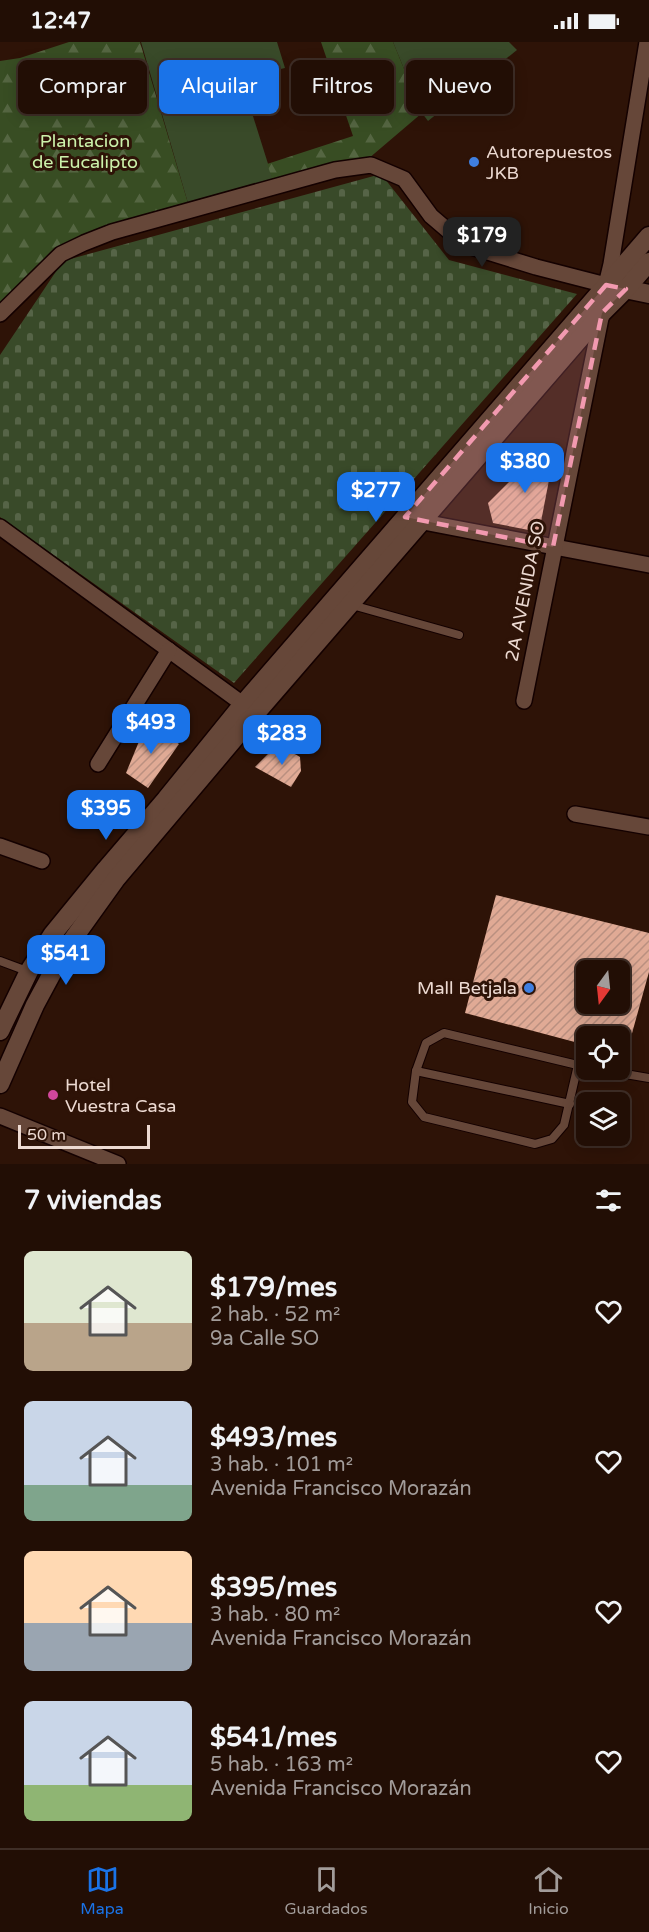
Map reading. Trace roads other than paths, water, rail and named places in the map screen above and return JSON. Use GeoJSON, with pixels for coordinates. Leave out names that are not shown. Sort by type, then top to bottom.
{"type":"FeatureCollection","features":[{"type":"Feature","properties":{"kind":"main road"},"geometry":{"type":"LineString","coordinates":[[249,709],[351,604],[413,520],[649,236]]}},
{"type":"Feature","properties":{"kind":"main road"},"geometry":{"type":"LineString","coordinates":[[0,1031],[29,971],[52,935],[111,874],[249,709],[413,520],[649,262]]}},
{"type":"Feature","properties":{"kind":"main road"},"geometry":{"type":"LineString","coordinates":[[606,285],[649,294]]}},
{"type":"Feature","properties":{"kind":"main road"},"geometry":{"type":"LineString","coordinates":[[0,1084],[35,1005],[63,953],[111,874]]}},
{"type":"Feature","properties":{"kind":"street"},"geometry":{"type":"LineString","coordinates":[[0,314],[61,254],[112,232],[335,170],[371,165],[404,179],[431,216],[465,245],[606,285],[647,42]]}},
{"type":"Feature","properties":{"kind":"street","name":"2A AVENIDA SO"},"geometry":{"type":"LineString","coordinates":[[524,701],[553,547],[602,313]]}},
{"type":"Feature","properties":{"kind":"street"},"geometry":{"type":"LineString","coordinates":[[413,520],[649,565]]}},
{"type":"Feature","properties":{"kind":"street"},"geometry":{"type":"LineString","coordinates":[[0,527],[249,709]]}},
{"type":"Feature","properties":{"kind":"street"},"geometry":{"type":"LineString","coordinates":[[98,764],[169,650]]}},
{"type":"Feature","properties":{"kind":"street"},"geometry":{"type":"LineString","coordinates":[[575,814],[649,827]]}},
{"type":"Feature","properties":{"kind":"street"},"geometry":{"type":"LineString","coordinates":[[0,846],[42,861]]}},
{"type":"Feature","properties":{"kind":"street"},"geometry":{"type":"LineString","coordinates":[[0,1116],[118,1164]]}},
{"type":"Feature","properties":{"kind":"lane"},"geometry":{"type":"LineString","coordinates":[[351,604],[459,635]]}},
{"type":"Feature","properties":{"kind":"lane"},"geometry":{"type":"LineString","coordinates":[[0,961],[29,971]]}},
{"type":"Feature","properties":{"kind":"lane"},"geometry":{"type":"LineString","coordinates":[[576,1065],[444,1033],[426,1042],[416,1071],[412,1102],[424,1117],[535,1144],[552,1139],[564,1125],[578,1080]]}},
{"type":"Feature","properties":{"kind":"lane"},"geometry":{"type":"LineString","coordinates":[[416,1071],[570,1104]]}},
{"type":"Feature","properties":{"kind":"lane"},"geometry":{"type":"LineString","coordinates":[[630,1075],[649,1078]]}},
{"type":"Feature","properties":{"kind":"place","name":"Autorepuestos JKB"},"geometry":{"type":"Point","coordinates":[474,162]}},
{"type":"Feature","properties":{"kind":"place","name":"Mall Betjala"},"geometry":{"type":"Point","coordinates":[529,988]}},
{"type":"Feature","properties":{"kind":"place","name":"Hotel Vuestra Casa"},"geometry":{"type":"Point","coordinates":[53,1095]}},
{"type":"Feature","properties":{"kind":"park label","name":"Plantacion de Eucalipto"},"geometry":{"type":"Point","coordinates":[85,151]}}]}
